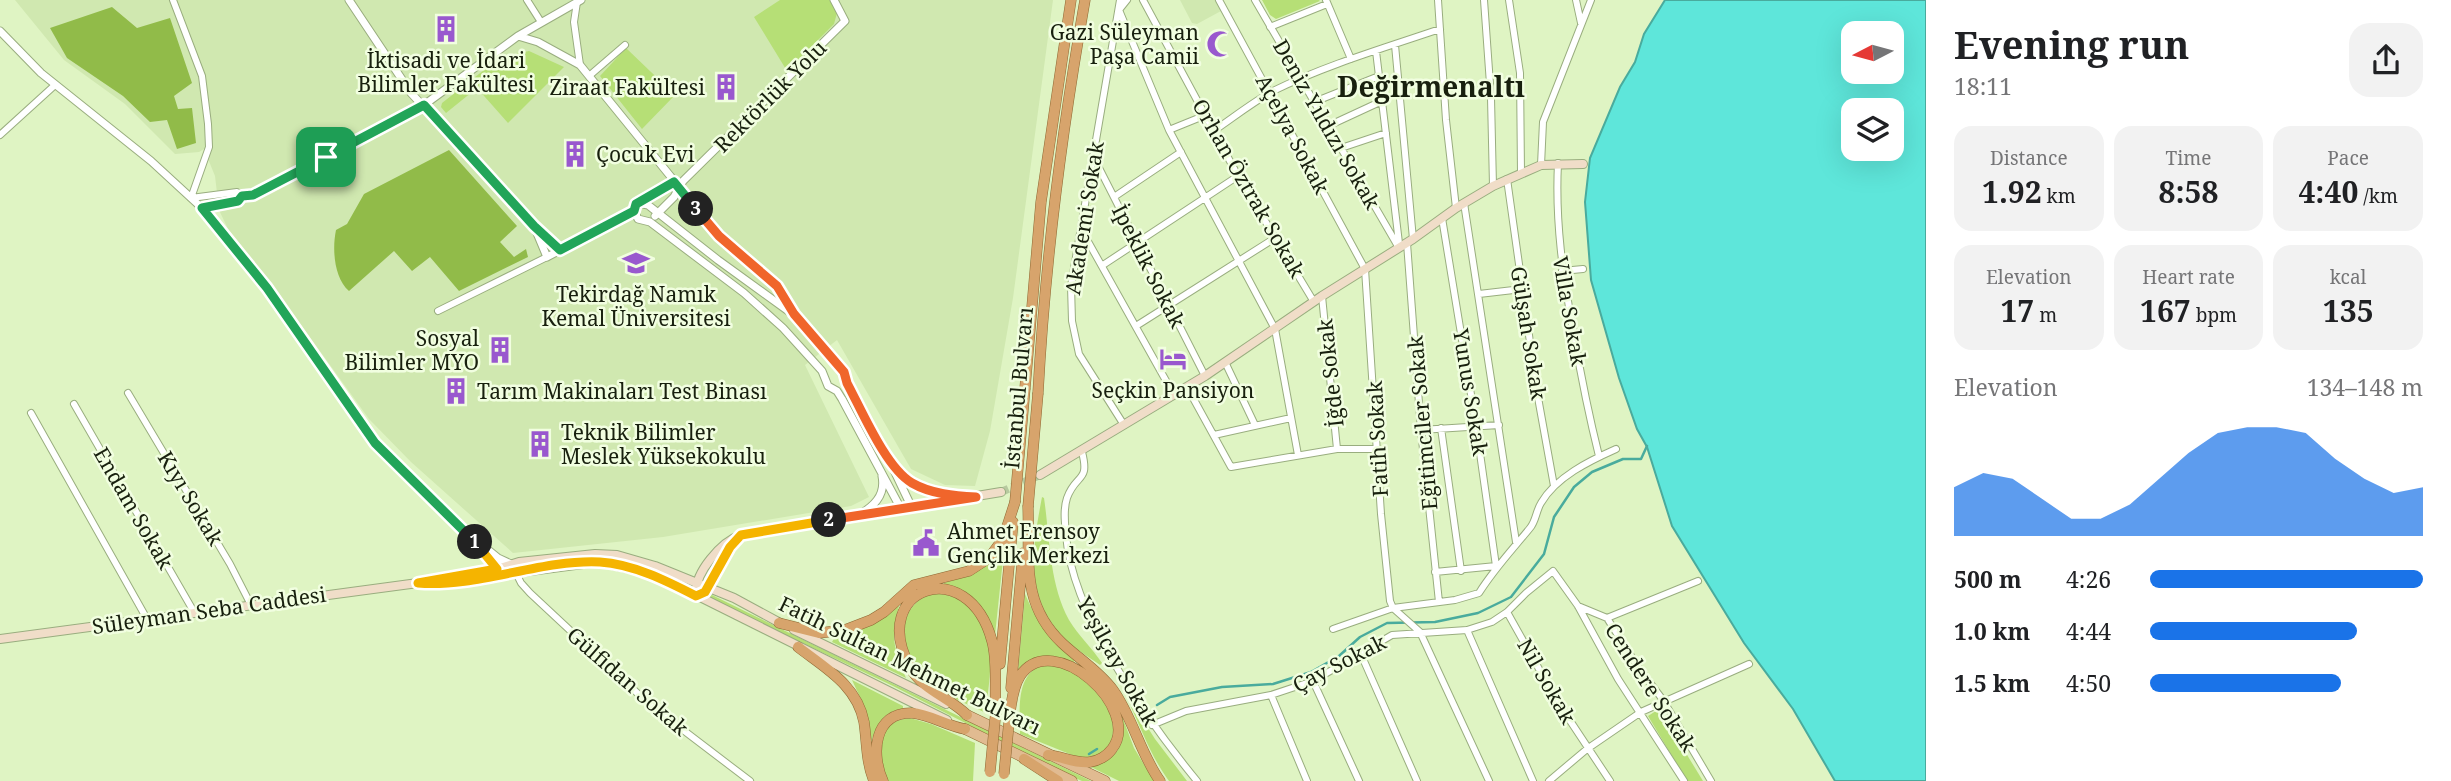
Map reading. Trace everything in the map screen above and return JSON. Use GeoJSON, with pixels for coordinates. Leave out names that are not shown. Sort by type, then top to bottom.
{"type":"FeatureCollection","features":[{"type":"Feature","properties":{"kind":"highway","name":"İstanbul Bulvarı"},"geometry":{"type":"LineString","coordinates":[[989,778],[1041,202],[1071,0]]}},
{"type":"Feature","properties":{"kind":"highway","name":"İstanbul Bulvarı"},"geometry":{"type":"LineString","coordinates":[[1004,779],[1041,339],[1061,159],[1085,0]]}},
{"type":"Feature","properties":{"kind":"highway"},"geometry":{"type":"LineString","coordinates":[[779,622],[818,633],[845,630],[884,612],[914,585],[970,571],[989,558],[1003,539],[1015,502]]}},
{"type":"Feature","properties":{"kind":"highway"},"geometry":{"type":"LineString","coordinates":[[1028,507],[1029,583],[1040,614],[1058,639],[1098,673],[1114,691],[1160,781]]}},
{"type":"Feature","properties":{"kind":"highway"},"geometry":{"type":"LineString","coordinates":[[967,715],[950,699],[922,682],[910,667],[902,649],[899,624],[905,608],[916,596],[932,589],[959,593],[969,600],[983,620],[994,652],[996,710]]}},
{"type":"Feature","properties":{"kind":"highway"},"geometry":{"type":"LineString","coordinates":[[798,647],[834,673],[856,701],[863,718],[868,765],[874,781]]}},
{"type":"Feature","properties":{"kind":"highway"},"geometry":{"type":"LineString","coordinates":[[1010,712],[1013,692],[1021,674],[1042,662],[1060,661],[1069,665],[1105,695],[1116,712],[1118,729],[1116,744],[1109,753],[1097,760],[1084,762],[1048,755]]}},
{"type":"Feature","properties":{"kind":"highway"},"geometry":{"type":"LineString","coordinates":[[883,781],[876,744],[880,730],[891,719],[914,713],[965,729]]}},
{"type":"Feature","properties":{"kind":"highway"},"geometry":{"type":"LineString","coordinates":[[1024,758],[1058,781]]}},
{"type":"Feature","properties":{"kind":"main road"},"geometry":{"type":"LineString","coordinates":[[1040,475],[1205,376],[1460,205],[1493,186],[1541,165],[1583,164]]}},
{"type":"Feature","properties":{"kind":"main road"},"geometry":{"type":"LineString","coordinates":[[741,535],[730,547],[705,592],[696,596],[697,583],[722,545],[729,539],[741,535],[1001,492]]}},
{"type":"Feature","properties":{"kind":"main road","name":"Süleyman Seba Caddesi"},"geometry":{"type":"LineString","coordinates":[[0,639],[500,572],[560,557],[605,554],[642,562],[697,583]]}},
{"type":"Feature","properties":{"kind":"main road","name":"Süleyman Seba Caddesi"},"geometry":{"type":"LineString","coordinates":[[514,568],[608,563],[638,570],[696,596]]}},
{"type":"Feature","properties":{"kind":"main road","name":"Fatih Sultan Mehmet Bulvarı"},"geometry":{"type":"LineString","coordinates":[[697,583],[1105,781]]}},
{"type":"Feature","properties":{"kind":"main road","name":"Fatih Sultan Mehmet Bulvarı"},"geometry":{"type":"LineString","coordinates":[[696,596],[1072,781]]}},
{"type":"Feature","properties":{"kind":"street"},"geometry":{"type":"LineString","coordinates":[[173,0],[202,76],[208,124],[209,147],[191,198]]}},
{"type":"Feature","properties":{"kind":"street"},"geometry":{"type":"LineString","coordinates":[[349,0],[399,76],[534,226],[560,250]]}},
{"type":"Feature","properties":{"kind":"street"},"geometry":{"type":"LineString","coordinates":[[527,0],[541,22]]}},
{"type":"Feature","properties":{"kind":"street","name":"Rektörlük Yolu"},"geometry":{"type":"LineString","coordinates":[[676,185],[845,21],[834,0]]}},
{"type":"Feature","properties":{"kind":"street","name":"Akademi Sokak"},"geometry":{"type":"LineString","coordinates":[[1120,0],[1080,228],[1071,286],[1071,305],[1075,338],[1081,357],[1124,425]]}},
{"type":"Feature","properties":{"kind":"street"},"geometry":{"type":"LineString","coordinates":[[1127,0],[1119,10],[1169,130],[1275,328],[1298,455]]}},
{"type":"Feature","properties":{"kind":"street","name":"Orhan Öztrak Sokak"},"geometry":{"type":"LineString","coordinates":[[1143,0],[1238,176],[1275,238],[1318,299]]}},
{"type":"Feature","properties":{"kind":"street","name":"Açelya Sokak"},"geometry":{"type":"LineString","coordinates":[[1219,0],[1365,269]]}},
{"type":"Feature","properties":{"kind":"street","name":"Deniz Yıldızı Sokak"},"geometry":{"type":"LineString","coordinates":[[1255,0],[1341,148],[1406,243]]}},
{"type":"Feature","properties":{"kind":"street"},"geometry":{"type":"LineString","coordinates":[[1438,0],[1446,120],[1479,294],[1517,542]]}},
{"type":"Feature","properties":{"kind":"street"},"geometry":{"type":"LineString","coordinates":[[1484,0],[1491,98],[1493,186]]}},
{"type":"Feature","properties":{"kind":"street"},"geometry":{"type":"LineString","coordinates":[[1509,0],[1520,73],[1521,173]]}},
{"type":"Feature","properties":{"kind":"street"},"geometry":{"type":"LineString","coordinates":[[1576,0],[1582,25]]}},
{"type":"Feature","properties":{"kind":"street"},"geometry":{"type":"LineString","coordinates":[[1541,165],[1543,122],[1591,0]]}},
{"type":"Feature","properties":{"kind":"street"},"geometry":{"type":"LineString","coordinates":[[191,198],[237,192],[242,196],[253,195],[424,105],[518,36],[579,1]]}},
{"type":"Feature","properties":{"kind":"street"},"geometry":{"type":"LineString","coordinates":[[579,1],[573,22],[580,65]]}},
{"type":"Feature","properties":{"kind":"street"},"geometry":{"type":"LineString","coordinates":[[1270,27],[1326,2],[1351,59]]}},
{"type":"Feature","properties":{"kind":"street"},"geometry":{"type":"LineString","coordinates":[[1215,130],[1270,93],[1300,79],[1440,29]]}},
{"type":"Feature","properties":{"kind":"street"},"geometry":{"type":"LineString","coordinates":[[1,35],[55,85],[150,161],[202,208],[267,288],[375,443],[450,519],[514,568]]}},
{"type":"Feature","properties":{"kind":"street"},"geometry":{"type":"LineString","coordinates":[[518,36],[538,42],[580,65],[719,236],[777,286],[794,314],[844,372],[847,383],[912,508]]}},
{"type":"Feature","properties":{"kind":"street"},"geometry":{"type":"LineString","coordinates":[[1395,44],[1406,243]]}},
{"type":"Feature","properties":{"kind":"street"},"geometry":{"type":"LineString","coordinates":[[589,76],[625,45]]}},
{"type":"Feature","properties":{"kind":"street"},"geometry":{"type":"LineString","coordinates":[[1376,51],[1385,133],[1406,243]]}},
{"type":"Feature","properties":{"kind":"street"},"geometry":{"type":"LineString","coordinates":[[1314,102],[1379,75]]}},
{"type":"Feature","properties":{"kind":"street"},"geometry":{"type":"LineString","coordinates":[[0,135],[55,85]]}},
{"type":"Feature","properties":{"kind":"street"},"geometry":{"type":"LineString","coordinates":[[1328,125],[1382,101]]}},
{"type":"Feature","properties":{"kind":"street"},"geometry":{"type":"LineString","coordinates":[[1169,130],[1206,114]]}},
{"type":"Feature","properties":{"kind":"street"},"geometry":{"type":"LineString","coordinates":[[1341,148],[1385,133]]}},
{"type":"Feature","properties":{"kind":"street"},"geometry":{"type":"LineString","coordinates":[[1114,197],[1181,152]]}},
{"type":"Feature","properties":{"kind":"street","name":"İpeklik Sokak"},"geometry":{"type":"LineString","coordinates":[[1093,156],[1205,376]]}},
{"type":"Feature","properties":{"kind":"street","name":"Villa Sokak"},"geometry":{"type":"LineString","coordinates":[[1558,163],[1556,205],[1562,271],[1588,410],[1600,456]]}},
{"type":"Feature","properties":{"kind":"street"},"geometry":{"type":"LineString","coordinates":[[1102,265],[1238,176]]}},
{"type":"Feature","properties":{"kind":"street","name":"Gülşah Sokak"},"geometry":{"type":"LineString","coordinates":[[1507,179],[1537,392],[1555,486]]}},
{"type":"Feature","properties":{"kind":"street"},"geometry":{"type":"LineString","coordinates":[[676,185],[636,204],[634,211],[638,219],[650,222],[751,299],[783,328],[824,376],[828,386],[836,391],[901,509]]}},
{"type":"Feature","properties":{"kind":"street"},"geometry":{"type":"LineString","coordinates":[[650,222],[674,197],[676,185]]}},
{"type":"Feature","properties":{"kind":"street"},"geometry":{"type":"LineString","coordinates":[[202,208],[238,201],[242,196]]}},
{"type":"Feature","properties":{"kind":"street"},"geometry":{"type":"LineString","coordinates":[[642,203],[649,205],[718,260],[794,314]]}},
{"type":"Feature","properties":{"kind":"street"},"geometry":{"type":"LineString","coordinates":[[439,311],[634,211]]}},
{"type":"Feature","properties":{"kind":"street","name":"Yunus Sokak"},"geometry":{"type":"LineString","coordinates":[[1442,218],[1496,566]]}},
{"type":"Feature","properties":{"kind":"street"},"geometry":{"type":"LineString","coordinates":[[534,226],[547,257]]}},
{"type":"Feature","properties":{"kind":"street"},"geometry":{"type":"LineString","coordinates":[[1080,228],[1174,395]]}},
{"type":"Feature","properties":{"kind":"street"},"geometry":{"type":"LineString","coordinates":[[1136,326],[1275,238]]}},
{"type":"Feature","properties":{"kind":"street","name":"Eğitimciler Sokak"},"geometry":{"type":"LineString","coordinates":[[1406,243],[1438,602]]}},
{"type":"Feature","properties":{"kind":"street","name":"Fatih Sokak"},"geometry":{"type":"LineString","coordinates":[[1365,269],[1385,565],[1393,608]]}},
{"type":"Feature","properties":{"kind":"street"},"geometry":{"type":"LineString","coordinates":[[1562,271],[1583,269]]}},
{"type":"Feature","properties":{"kind":"street"},"geometry":{"type":"LineString","coordinates":[[1479,294],[1522,289]]}},
{"type":"Feature","properties":{"kind":"street","name":"İğde Sokak"},"geometry":{"type":"LineString","coordinates":[[1318,299],[1337,449]]}},
{"type":"Feature","properties":{"kind":"street"},"geometry":{"type":"LineString","coordinates":[[783,328],[794,314]]}},
{"type":"Feature","properties":{"kind":"street"},"geometry":{"type":"LineString","coordinates":[[1225,362],[1255,425]]}},
{"type":"Feature","properties":{"kind":"street"},"geometry":{"type":"LineString","coordinates":[[824,376],[829,369],[839,368]]}},
{"type":"Feature","properties":{"kind":"street"},"geometry":{"type":"LineString","coordinates":[[836,391],[847,383]]}},
{"type":"Feature","properties":{"kind":"street"},"geometry":{"type":"LineString","coordinates":[[1187,387],[1231,467],[1337,449],[1378,449]]}},
{"type":"Feature","properties":{"kind":"street","name":"Kıyı Sokak"},"geometry":{"type":"LineString","coordinates":[[128,393],[230,564],[251,605]]}},
{"type":"Feature","properties":{"kind":"street","name":"Endam Sokak"},"geometry":{"type":"LineString","coordinates":[[74,404],[194,612]]}},
{"type":"Feature","properties":{"kind":"street"},"geometry":{"type":"LineString","coordinates":[[32,413],[146,619]]}},
{"type":"Feature","properties":{"kind":"street"},"geometry":{"type":"LineString","coordinates":[[1214,435],[1291,418]]}},
{"type":"Feature","properties":{"kind":"street"},"geometry":{"type":"LineString","coordinates":[[1421,430],[1499,425]]}},
{"type":"Feature","properties":{"kind":"street"},"geometry":{"type":"LineString","coordinates":[[1441,428],[1461,571]]}},
{"type":"Feature","properties":{"kind":"street"},"geometry":{"type":"LineString","coordinates":[[1333,629],[1393,608],[1479,593],[1496,566],[1533,525],[1541,503],[1555,486],[1600,456],[1616,449]]}},
{"type":"Feature","properties":{"kind":"street","name":"Yeşilçay Sokak"},"geometry":{"type":"LineString","coordinates":[[1082,452],[1085,471],[1072,485],[1064,517],[1077,587],[1098,632],[1152,725],[1197,781]]}},
{"type":"Feature","properties":{"kind":"street"},"geometry":{"type":"LineString","coordinates":[[856,516],[874,504],[882,492],[883,479],[878,466]]}},
{"type":"Feature","properties":{"kind":"street"},"geometry":{"type":"LineString","coordinates":[[892,466],[903,477],[921,487],[976,497]]}},
{"type":"Feature","properties":{"kind":"street"},"geometry":{"type":"LineString","coordinates":[[471,537],[500,572]]}},
{"type":"Feature","properties":{"kind":"street"},"geometry":{"type":"LineString","coordinates":[[1436,572],[1496,566]]}},
{"type":"Feature","properties":{"kind":"street","name":"Gülfidan Sokak"},"geometry":{"type":"LineString","coordinates":[[514,568],[521,583],[538,601],[649,704],[750,781]]}},
{"type":"Feature","properties":{"kind":"street","name":"Çay Sokak"},"geometry":{"type":"LineString","coordinates":[[1152,725],[1186,711],[1270,695],[1313,681],[1392,635],[1467,630],[1492,622],[1553,571],[1578,606]]}},
{"type":"Feature","properties":{"kind":"street"},"geometry":{"type":"LineString","coordinates":[[1607,618],[1698,580]]}},
{"type":"Feature","properties":{"kind":"street"},"geometry":{"type":"LineString","coordinates":[[1578,606],[1618,679],[1684,781]]}},
{"type":"Feature","properties":{"kind":"street","name":"Cendere Sokak"},"geometry":{"type":"LineString","coordinates":[[1578,606],[1607,618],[1663,701],[1711,781]]}},
{"type":"Feature","properties":{"kind":"street"},"geometry":{"type":"LineString","coordinates":[[1393,608],[1420,632],[1489,781]]}},
{"type":"Feature","properties":{"kind":"street","name":"Nil Sokak"},"geometry":{"type":"LineString","coordinates":[[1507,612],[1557,701],[1610,781]]}},
{"type":"Feature","properties":{"kind":"street"},"geometry":{"type":"LineString","coordinates":[[1467,630],[1534,781]]}},
{"type":"Feature","properties":{"kind":"street"},"geometry":{"type":"LineString","coordinates":[[1360,652],[1418,781]]}},
{"type":"Feature","properties":{"kind":"street"},"geometry":{"type":"LineString","coordinates":[[1549,781],[1587,749],[1641,712],[1749,664]]}},
{"type":"Feature","properties":{"kind":"street"},"geometry":{"type":"LineString","coordinates":[[1313,681],[1359,781]]}},
{"type":"Feature","properties":{"kind":"street"},"geometry":{"type":"LineString","coordinates":[[1270,695],[1307,781]]}},
{"type":"Feature","properties":{"kind":"shaded area","name":"Tekirdağ Namık Kemal Üniversitesi"},"geometry":{"type":"Polygon","coordinates":[[[15,0],[1053,0],[1013,298],[990,431],[975,486],[945,485],[911,469],[837,340],[805,365],[869,497],[851,506],[663,537],[513,553],[411,462],[369,419],[228,229],[219,210],[215,176],[204,149],[199,152],[175,154],[125,104],[64,60],[15,0]]]}},
{"type":"Feature","properties":{"kind":"shaded area"},"geometry":{"type":"Polygon","coordinates":[[[1180,0],[1215,0],[1221,11],[1197,24],[1192,23],[1180,0]]]}},
{"type":"Feature","properties":{"kind":"green space"},"geometry":{"type":"Polygon","coordinates":[[[780,0],[830,0],[837,13],[834,24],[787,71],[754,17],[780,0]]]}},
{"type":"Feature","properties":{"kind":"green space"},"geometry":{"type":"Polygon","coordinates":[[[1262,0],[1320,1],[1276,19],[1270,15],[1262,0]]]}},
{"type":"Feature","properties":{"kind":"green space"},"geometry":{"type":"Polygon","coordinates":[[[112,7],[137,28],[170,18],[192,83],[174,96],[178,109],[192,108],[196,143],[177,149],[167,120],[150,122],[123,96],[67,58],[50,28],[112,7]]]}},
{"type":"Feature","properties":{"kind":"green space"},"geometry":{"type":"Polygon","coordinates":[[[626,48],[675,95],[642,129],[600,76],[626,48]]]}},
{"type":"Feature","properties":{"kind":"green space"},"geometry":{"type":"Polygon","coordinates":[[[529,51],[564,67],[508,123],[477,88],[446,113],[441,107],[442,103],[493,63],[495,67],[505,61],[505,56],[529,51]]]}},
{"type":"Feature","properties":{"kind":"green space"},"geometry":{"type":"Polygon","coordinates":[[[449,150],[517,226],[500,242],[514,257],[526,249],[528,257],[459,291],[430,257],[412,271],[394,251],[349,291],[340,279],[335,263],[336,230],[347,224],[364,194],[449,150]]]}},
{"type":"Feature","properties":{"kind":"green space"},"geometry":{"type":"Polygon","coordinates":[[[1042,497],[1051,560],[1062,606],[1073,626],[1102,663],[1100,665],[1065,639],[1052,623],[1037,590],[1034,554],[1042,497]]]}},
{"type":"Feature","properties":{"kind":"green space"},"geometry":{"type":"Polygon","coordinates":[[[1004,547],[995,635],[977,602],[963,592],[944,586],[944,583],[977,570],[1004,547]]]}},
{"type":"Feature","properties":{"kind":"green space"},"geometry":{"type":"Polygon","coordinates":[[[710,594],[1091,781],[1082,781],[1059,771],[893,686],[708,598],[710,594]]]}},
{"type":"Feature","properties":{"kind":"green space"},"geometry":{"type":"Polygon","coordinates":[[[932,594],[956,598],[966,605],[974,613],[985,634],[990,659],[986,713],[935,687],[912,661],[907,648],[905,622],[910,610],[932,594]]]}},
{"type":"Feature","properties":{"kind":"green space"},"geometry":{"type":"Polygon","coordinates":[[[1025,594],[1040,622],[1059,646],[1075,660],[1073,663],[1058,658],[1044,658],[1018,671],[1025,594]]]}},
{"type":"Feature","properties":{"kind":"green space"},"geometry":{"type":"Polygon","coordinates":[[[900,603],[894,641],[906,678],[832,642],[835,637],[870,626],[900,603]]]}},
{"type":"Feature","properties":{"kind":"green space"},"geometry":{"type":"Polygon","coordinates":[[[1044,664],[1063,667],[1085,681],[1109,711],[1113,734],[1109,745],[1101,754],[1082,759],[1020,734],[1020,704],[1024,684],[1035,669],[1044,664]]]}},
{"type":"Feature","properties":{"kind":"green space"},"geometry":{"type":"Polygon","coordinates":[[[852,680],[903,706],[903,709],[890,713],[880,722],[870,746],[865,708],[852,680]]]}},
{"type":"Feature","properties":{"kind":"green space"},"geometry":{"type":"Polygon","coordinates":[[[1134,706],[1187,781],[1169,781],[1148,745],[1131,707],[1134,706]]]}},
{"type":"Feature","properties":{"kind":"green space"},"geometry":{"type":"Polygon","coordinates":[[[1659,709],[1703,781],[1687,781],[1648,716],[1659,709]]]}},
{"type":"Feature","properties":{"kind":"green space"},"geometry":{"type":"Polygon","coordinates":[[[1120,711],[1134,748],[1154,781],[1119,781],[1091,767],[1109,759],[1120,747],[1123,731],[1120,711]]]}},
{"type":"Feature","properties":{"kind":"green space"},"geometry":{"type":"Polygon","coordinates":[[[910,718],[975,743],[973,781],[888,781],[880,750],[883,734],[893,723],[910,718]]]}},
{"type":"Feature","properties":{"kind":"water"},"geometry":{"type":"Polygon","coordinates":[[[1665,0],[1926,0],[1926,781],[1835,781],[1793,709],[1744,643],[1672,526],[1647,447],[1637,429],[1619,378],[1591,280],[1585,202],[1590,158],[1620,87],[1635,62],[1644,34],[1665,0]]]}},
{"type":"Feature","properties":{"kind":"waterway"},"geometry":{"type":"LineString","coordinates":[[1157,705],[1170,697],[1222,687],[1273,684],[1311,672],[1339,656],[1360,637],[1387,623],[1435,622],[1478,613],[1511,597],[1544,554],[1554,517],[1574,487],[1592,472],[1623,459],[1641,459],[1647,446]]}},
{"type":"Feature","properties":{"kind":"waterway"},"geometry":{"type":"LineString","coordinates":[[1089,754],[1097,749]]}},
{"type":"Feature","properties":{"kind":"tunnel"},"geometry":{"type":"LineString","coordinates":[[1001,492],[1040,475]]}},
{"type":"Feature","properties":{"kind":"place","name":"İktisadi ve İdari Bilimler Fakültesi"},"geometry":{"type":"Point","coordinates":[446,29]}},
{"type":"Feature","properties":{"kind":"place","name":"Gazi Süleyman Paşa Camii"},"geometry":{"type":"Point","coordinates":[1220,44]}},
{"type":"Feature","properties":{"kind":"place","name":"Ziraat Fakültesi"},"geometry":{"type":"Point","coordinates":[726,87]}},
{"type":"Feature","properties":{"kind":"place","name":"Çocuk Evi"},"geometry":{"type":"Point","coordinates":[575,154]}},
{"type":"Feature","properties":{"kind":"place","name":"Tekirdağ Namık Kemal Üniversitesi"},"geometry":{"type":"Point","coordinates":[636,263]}},
{"type":"Feature","properties":{"kind":"place","name":"Sosyal Bilimler MYO"},"geometry":{"type":"Point","coordinates":[500,350]}},
{"type":"Feature","properties":{"kind":"place","name":"Seçkin Pansiyon"},"geometry":{"type":"Point","coordinates":[1173,359]}},
{"type":"Feature","properties":{"kind":"place","name":"Tarım Makinaları Test Binası"},"geometry":{"type":"Point","coordinates":[456,391]}},
{"type":"Feature","properties":{"kind":"place","name":"Teknik Bilimler Meslek Yüksekokulu"},"geometry":{"type":"Point","coordinates":[540,444]}},
{"type":"Feature","properties":{"kind":"place","name":"Ahmet Erensoy Gençlik Merkezi"},"geometry":{"type":"Point","coordinates":[926,543]}},
{"type":"Feature","properties":{"kind":"district","name":"Değirmenaltı"},"geometry":{"type":"Point","coordinates":[1431,86]}},
{"type":"Feature","properties":{"kind":"route"},"geometry":{"type":"LineString","coordinates":[[424,105],[534,226],[560,250],[634,211],[636,204],[642,203],[674,182],[719,236],[777,286],[794,314],[844,372],[847,383],[892,466],[903,477],[921,487],[958,496],[976,497],[741,535],[730,547],[705,592],[696,596],[638,570],[598,562],[441,583],[418,583],[497,569],[471,537],[375,443],[267,288],[202,208],[238,201],[242,196],[253,195],[326,157],[424,105]]}}]}
